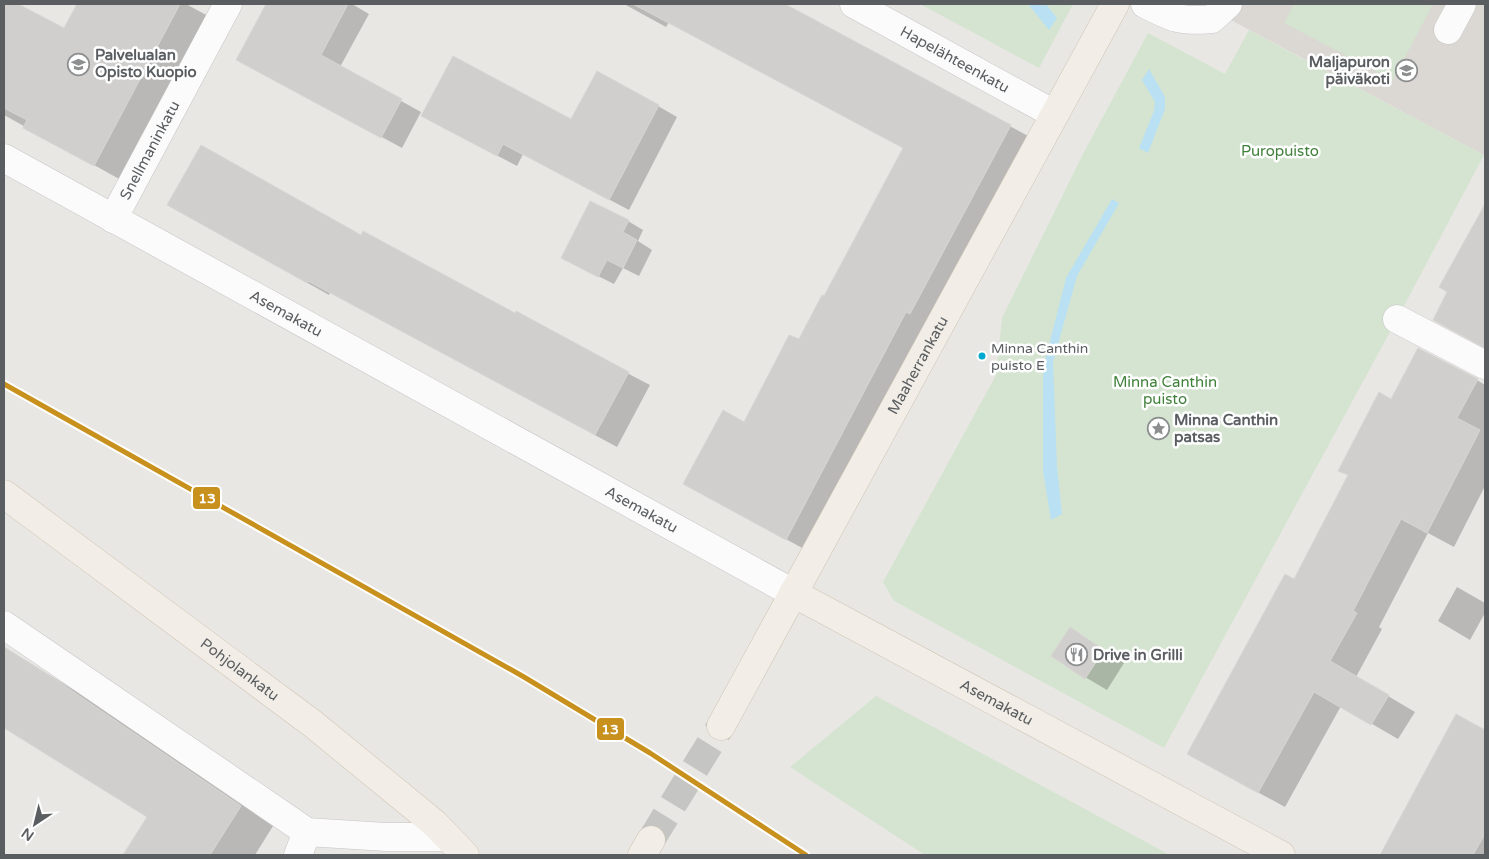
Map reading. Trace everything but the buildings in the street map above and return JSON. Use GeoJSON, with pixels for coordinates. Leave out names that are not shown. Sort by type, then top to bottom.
{"type":"FeatureCollection","features":[{"type":"Feature","properties":{"kind":"main road","name":"Maaherrankatu"},"geometry":{"type":"LineString","coordinates":[[721,726],[1115,4]]}},
{"type":"Feature","properties":{"kind":"main road","name":"Pohjolankatu"},"geometry":{"type":"LineString","coordinates":[[4,494],[313,724],[434,823],[456,846]]}},
{"type":"Feature","properties":{"kind":"main road","name":"Asemakatu"},"geometry":{"type":"LineString","coordinates":[[793,593],[1281,855]]}},
{"type":"Feature","properties":{"kind":"street","name":"Snellmaninkatu"},"geometry":{"type":"LineString","coordinates":[[114,219],[228,4]]}},
{"type":"Feature","properties":{"kind":"street","name":"Hapelähteenkatu"},"geometry":{"type":"LineString","coordinates":[[854,4],[1054,114]]}},
{"type":"Feature","properties":{"kind":"street"},"geometry":{"type":"LineString","coordinates":[[1145,4],[1168,16],[1192,21],[1212,19],[1228,4]]}},
{"type":"Feature","properties":{"kind":"street"},"geometry":{"type":"LineString","coordinates":[[1448,30],[1462,4]]}},
{"type":"Feature","properties":{"kind":"street","name":"Asemakatu"},"geometry":{"type":"LineString","coordinates":[[4,158],[793,593]]}},
{"type":"Feature","properties":{"kind":"street"},"geometry":{"type":"LineString","coordinates":[[1397,319],[1485,365]]}},
{"type":"Feature","properties":{"kind":"street"},"geometry":{"type":"LineString","coordinates":[[4,625],[303,844],[386,837],[456,846]]}},
{"type":"Feature","properties":{"kind":"shaded area","name":"Maljapuron päiväkoti"},"geometry":{"type":"Polygon","coordinates":[[[1201,4],[1485,4],[1484,155],[1201,4]]]}},
{"type":"Feature","properties":{"kind":"green space"},"geometry":{"type":"Polygon","coordinates":[[[920,4],[1073,4],[1039,68],[920,4]]]}},
{"type":"Feature","properties":{"kind":"green space"},"geometry":{"type":"Polygon","coordinates":[[[1294,4],[1433,4],[1393,80],[1284,23],[1294,4]]]}},
{"type":"Feature","properties":{"kind":"green space","name":"Minna Canthin puisto"},"geometry":{"type":"Polygon","coordinates":[[[1249,30],[1484,155],[1164,748],[894,601],[883,582],[996,375],[1002,318],[1083,154],[1148,33],[1225,74],[1249,30]]]}},
{"type":"Feature","properties":{"kind":"green space"},"geometry":{"type":"Polygon","coordinates":[[[876,696],[1170,855],[925,855],[790,767],[876,696]]]}},
{"type":"Feature","properties":{"kind":"water"},"geometry":{"type":"Polygon","coordinates":[[[1028,4],[1046,4],[1057,18],[1049,30],[1028,4]]]}},
{"type":"Feature","properties":{"kind":"water"},"geometry":{"type":"Polygon","coordinates":[[[1149,69],[1165,97],[1165,109],[1148,153],[1139,148],[1154,111],[1155,102],[1142,80],[1149,69]]]}},
{"type":"Feature","properties":{"kind":"water"},"geometry":{"type":"Polygon","coordinates":[[[1112,199],[1119,203],[1077,276],[1053,362],[1057,466],[1062,514],[1051,520],[1043,471],[1043,369],[1066,278],[1112,199]]]}},
{"type":"Feature","properties":{"kind":"tunnel"},"geometry":{"type":"LineString","coordinates":[[651,840],[721,726]]}},
{"type":"Feature","properties":{"kind":"transit line","name":"13"},"geometry":{"type":"LineString","coordinates":[[4,384],[524,677],[650,753],[806,855]]}},
{"type":"Feature","properties":{"kind":"place","name":"Palvelualan Opisto Kuopio"},"geometry":{"type":"Point","coordinates":[79,64]}},
{"type":"Feature","properties":{"kind":"place","name":"Maljapuron päiväkoti"},"geometry":{"type":"Point","coordinates":[1406,71]}},
{"type":"Feature","properties":{"kind":"place","name":"Minna Canthin puisto E"},"geometry":{"type":"Point","coordinates":[982,356]}},
{"type":"Feature","properties":{"kind":"place","name":"Minna Canthin patsas"},"geometry":{"type":"Point","coordinates":[1158,429]}},
{"type":"Feature","properties":{"kind":"place","name":"Drive in Grilli"},"geometry":{"type":"Point","coordinates":[1077,655]}},
{"type":"Feature","properties":{"kind":"park label","name":"Puropuisto"},"geometry":{"type":"Point","coordinates":[1280,151]}}]}
